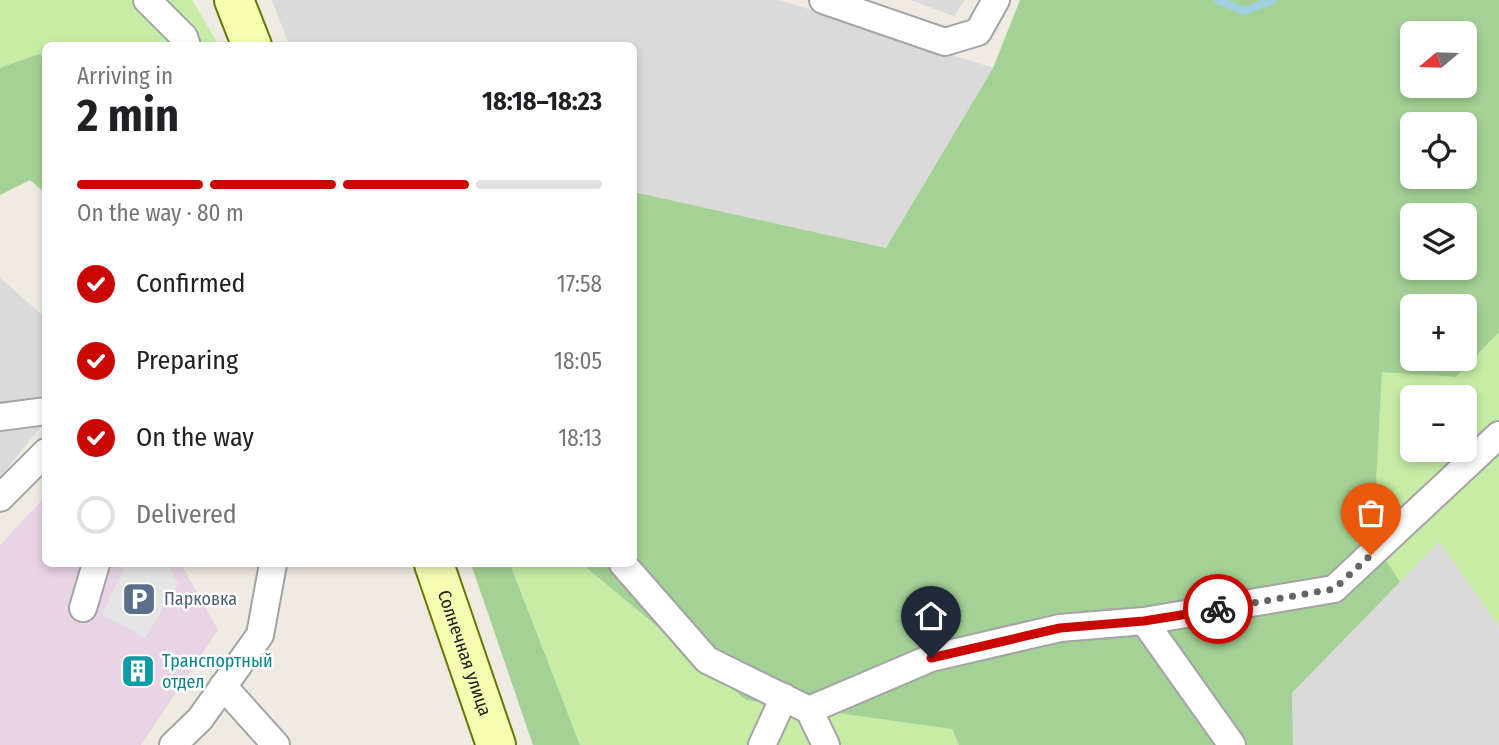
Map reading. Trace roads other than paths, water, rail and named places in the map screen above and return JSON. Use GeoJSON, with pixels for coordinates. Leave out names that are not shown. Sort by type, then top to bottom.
{"type":"FeatureCollection","features":[{"type":"Feature","properties":{"kind":"street"},"geometry":{"type":"LineString","coordinates":[[147,0],[184,37],[186,42]]}},
{"type":"Feature","properties":{"kind":"street"},"geometry":{"type":"LineString","coordinates":[[233,0],[250,42]]}},
{"type":"Feature","properties":{"kind":"street"},"geometry":{"type":"LineString","coordinates":[[823,0],[945,42],[978,32],[996,0]]}},
{"type":"Feature","properties":{"kind":"street"},"geometry":{"type":"LineString","coordinates":[[0,417],[42,412]]}},
{"type":"Feature","properties":{"kind":"street"},"geometry":{"type":"LineString","coordinates":[[809,710],[931,658],[1060,628],[1144,621],[1334,589],[1499,435]]}},
{"type":"Feature","properties":{"kind":"street"},"geometry":{"type":"LineString","coordinates":[[0,498],[42,456]]}},
{"type":"Feature","properties":{"kind":"street"},"geometry":{"type":"LineString","coordinates":[[83,608],[95,567]]}},
{"type":"Feature","properties":{"kind":"street"},"geometry":{"type":"LineString","coordinates":[[173,745],[200,719],[260,635],[272,567]]}},
{"type":"Feature","properties":{"kind":"street","name":"Солнечная улица"},"geometry":{"type":"LineString","coordinates":[[435,567],[496,745]]}},
{"type":"Feature","properties":{"kind":"street"},"geometry":{"type":"LineString","coordinates":[[626,567],[707,660],[809,710],[826,745]]}},
{"type":"Feature","properties":{"kind":"street"},"geometry":{"type":"LineString","coordinates":[[1144,621],[1232,745]]}},
{"type":"Feature","properties":{"kind":"street"},"geometry":{"type":"LineString","coordinates":[[223,686],[276,745]]}},
{"type":"Feature","properties":{"kind":"street"},"geometry":{"type":"LineString","coordinates":[[762,745],[784,697]]}},
{"type":"Feature","properties":{"kind":"waterway"},"geometry":{"type":"LineString","coordinates":[[1218,0],[1244,11],[1273,0]]}},
{"type":"Feature","properties":{"kind":"place","name":"Парковка"},"geometry":{"type":"Point","coordinates":[139,599]}},
{"type":"Feature","properties":{"kind":"place","name":"Транспортный отдел"},"geometry":{"type":"Point","coordinates":[138,671]}}]}
